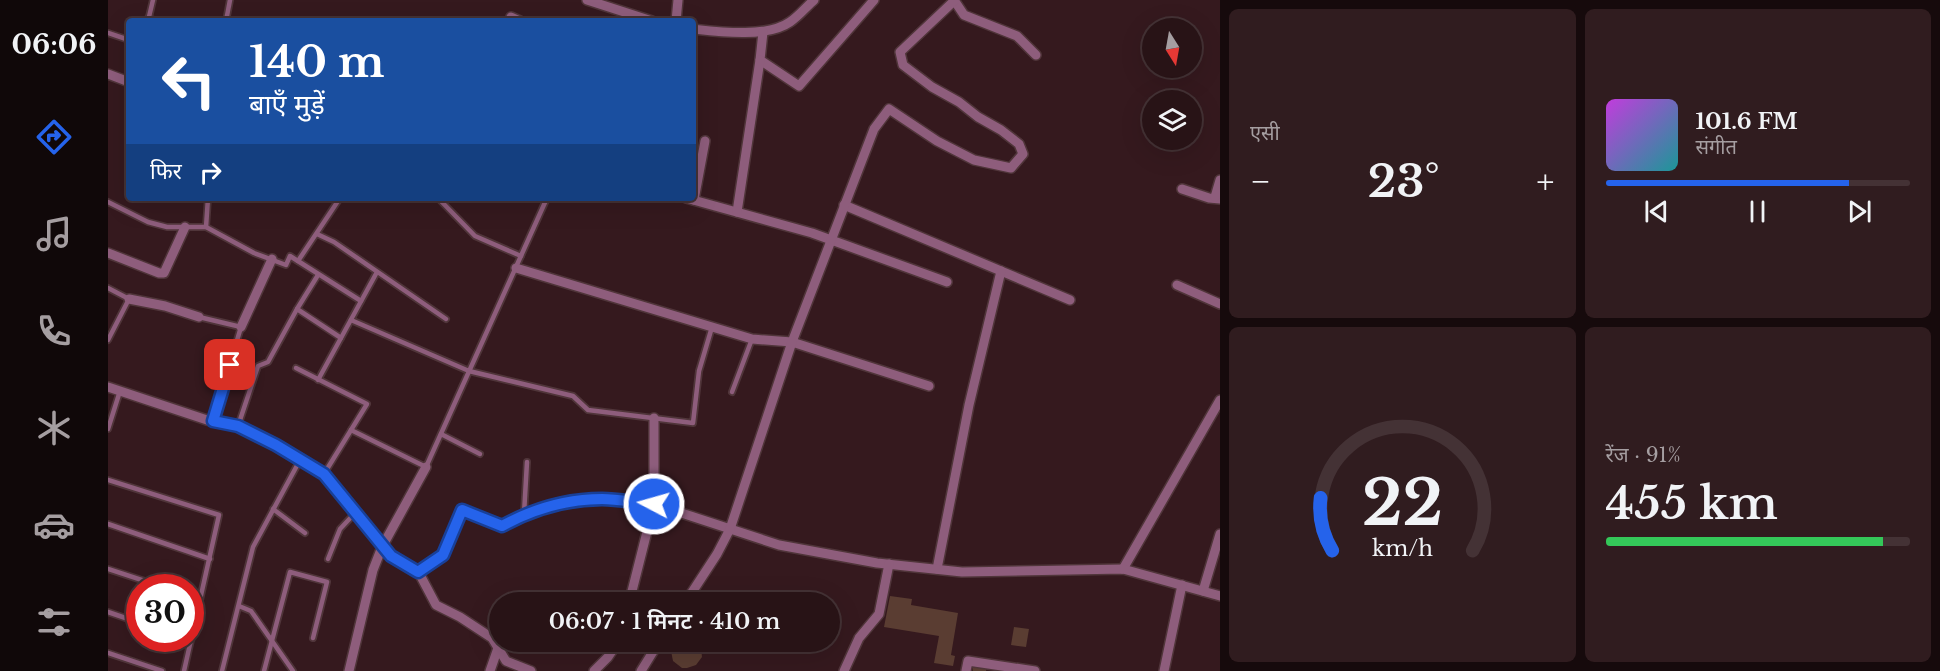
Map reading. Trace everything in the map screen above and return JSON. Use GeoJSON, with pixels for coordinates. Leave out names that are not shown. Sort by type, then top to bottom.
{"type":"FeatureCollection","features":[{"type":"Feature","properties":{"kind":"street"},"geometry":{"type":"LineString","coordinates":[[587,0],[643,18]]}},
{"type":"Feature","properties":{"kind":"street"},"geometry":{"type":"LineString","coordinates":[[676,18],[678,0]]}},
{"type":"Feature","properties":{"kind":"street"},"geometry":{"type":"LineString","coordinates":[[696,29],[713,32],[763,32],[791,22],[814,0]]}},
{"type":"Feature","properties":{"kind":"street"},"geometry":{"type":"LineString","coordinates":[[760,60],[799,86],[874,0]]}},
{"type":"Feature","properties":{"kind":"street"},"geometry":{"type":"LineString","coordinates":[[692,592],[730,529],[792,342],[830,240],[874,129],[889,109],[937,141],[974,160],[1011,168],[1023,154],[1019,144],[1001,130],[932,87],[903,64],[900,52],[954,0],[964,15],[1017,36],[1036,55]]}},
{"type":"Feature","properties":{"kind":"street"},"geometry":{"type":"LineString","coordinates":[[737,212],[763,32]]}},
{"type":"Feature","properties":{"kind":"street"},"geometry":{"type":"LineString","coordinates":[[108,74],[126,81]]}},
{"type":"Feature","properties":{"kind":"street"},"geometry":{"type":"LineString","coordinates":[[696,176],[705,141]]}},
{"type":"Feature","properties":{"kind":"street"},"geometry":{"type":"LineString","coordinates":[[1182,189],[1209,198],[1217,198],[1220,180]]}},
{"type":"Feature","properties":{"kind":"street"},"geometry":{"type":"LineString","coordinates":[[696,201],[830,240],[948,282]]}},
{"type":"Feature","properties":{"kind":"street"},"geometry":{"type":"LineString","coordinates":[[844,205],[1070,300]]}},
{"type":"Feature","properties":{"kind":"street"},"geometry":{"type":"LineString","coordinates":[[108,253],[164,273],[185,227]]}},
{"type":"Feature","properties":{"kind":"street"},"geometry":{"type":"LineString","coordinates":[[241,327],[272,259]]}},
{"type":"Feature","properties":{"kind":"street"},"geometry":{"type":"LineString","coordinates":[[516,268],[752,339],[792,342],[929,386]]}},
{"type":"Feature","properties":{"kind":"street"},"geometry":{"type":"LineString","coordinates":[[937,569],[969,405],[1001,272]]}},
{"type":"Feature","properties":{"kind":"street"},"geometry":{"type":"LineString","coordinates":[[1177,285],[1220,304]]}},
{"type":"Feature","properties":{"kind":"street"},"geometry":{"type":"LineString","coordinates":[[129,299],[165,306],[199,317]]}},
{"type":"Feature","properties":{"kind":"street"},"geometry":{"type":"LineString","coordinates":[[108,387],[213,421],[238,426],[276,445],[324,474],[382,547],[391,556],[418,572],[436,605],[489,636]]}},
{"type":"Feature","properties":{"kind":"street"},"geometry":{"type":"LineString","coordinates":[[1123,569],[1217,411],[1220,400]]}},
{"type":"Feature","properties":{"kind":"street"},"geometry":{"type":"LineString","coordinates":[[632,592],[654,504],[654,418]]}},
{"type":"Feature","properties":{"kind":"street"},"geometry":{"type":"LineString","coordinates":[[349,671],[373,570],[382,547],[426,467]]}},
{"type":"Feature","properties":{"kind":"street"},"geometry":{"type":"LineString","coordinates":[[418,572],[443,555],[462,510],[502,526],[524,514],[555,504],[601,499],[654,504],[778,545],[889,564],[962,572],[1123,569],[1220,596]]}},
{"type":"Feature","properties":{"kind":"street"},"geometry":{"type":"LineString","coordinates":[[1203,591],[1220,534]]}},
{"type":"Feature","properties":{"kind":"street"},"geometry":{"type":"LineString","coordinates":[[844,671],[859,638],[879,614],[889,564]]}},
{"type":"Feature","properties":{"kind":"street"},"geometry":{"type":"LineString","coordinates":[[1164,671],[1182,585]]}},
{"type":"Feature","properties":{"kind":"street"},"geometry":{"type":"LineString","coordinates":[[489,671],[496,652]]}},
{"type":"Feature","properties":{"kind":"street"},"geometry":{"type":"LineString","coordinates":[[500,652],[506,661],[531,671]]}},
{"type":"Feature","properties":{"kind":"street"},"geometry":{"type":"LineString","coordinates":[[594,671],[611,652]]}},
{"type":"Feature","properties":{"kind":"street"},"geometry":{"type":"LineString","coordinates":[[641,671],[653,652]]}},
{"type":"Feature","properties":{"kind":"street"},"geometry":{"type":"LineString","coordinates":[[966,671],[968,661],[1035,671]]}},
{"type":"Feature","properties":{"kind":"lane"},"geometry":{"type":"LineString","coordinates":[[148,18],[153,0]]}},
{"type":"Feature","properties":{"kind":"lane"},"geometry":{"type":"LineString","coordinates":[[227,18],[230,0]]}},
{"type":"Feature","properties":{"kind":"lane"},"geometry":{"type":"LineString","coordinates":[[108,33],[126,39]]}},
{"type":"Feature","properties":{"kind":"lane"},"geometry":{"type":"LineString","coordinates":[[206,227],[208,201]]}},
{"type":"Feature","properties":{"kind":"lane"},"geometry":{"type":"LineString","coordinates":[[298,261],[338,201]]}},
{"type":"Feature","properties":{"kind":"lane"},"geometry":{"type":"LineString","coordinates":[[441,201],[475,236],[521,256]]}},
{"type":"Feature","properties":{"kind":"lane"},"geometry":{"type":"LineString","coordinates":[[351,430],[426,467],[546,201]]}},
{"type":"Feature","properties":{"kind":"lane"},"geometry":{"type":"LineString","coordinates":[[108,202],[148,222],[167,227],[206,227],[254,253],[286,265],[290,256],[361,301]]}},
{"type":"Feature","properties":{"kind":"lane"},"geometry":{"type":"LineString","coordinates":[[317,234],[334,242],[446,319]]}},
{"type":"Feature","properties":{"kind":"lane"},"geometry":{"type":"LineString","coordinates":[[318,380],[377,272]]}},
{"type":"Feature","properties":{"kind":"lane"},"geometry":{"type":"LineString","coordinates":[[238,426],[258,366],[268,362],[318,275]]}},
{"type":"Feature","properties":{"kind":"lane"},"geometry":{"type":"LineString","coordinates":[[108,288],[129,299],[108,340]]}},
{"type":"Feature","properties":{"kind":"lane"},"geometry":{"type":"LineString","coordinates":[[297,309],[341,338]]}},
{"type":"Feature","properties":{"kind":"lane"},"geometry":{"type":"LineString","coordinates":[[199,317],[241,327],[213,421]]}},
{"type":"Feature","properties":{"kind":"lane"},"geometry":{"type":"LineString","coordinates":[[351,320],[469,371],[573,396],[588,410],[693,423],[699,371],[712,327]]}},
{"type":"Feature","properties":{"kind":"lane"},"geometry":{"type":"LineString","coordinates":[[732,392],[752,339]]}},
{"type":"Feature","properties":{"kind":"lane"},"geometry":{"type":"LineString","coordinates":[[296,368],[367,404],[324,474]]}},
{"type":"Feature","properties":{"kind":"lane"},"geometry":{"type":"LineString","coordinates":[[108,429],[120,391]]}},
{"type":"Feature","properties":{"kind":"lane"},"geometry":{"type":"LineString","coordinates":[[441,434],[480,454]]}},
{"type":"Feature","properties":{"kind":"lane"},"geometry":{"type":"LineString","coordinates":[[222,671],[253,547],[300,460]]}},
{"type":"Feature","properties":{"kind":"lane"},"geometry":{"type":"LineString","coordinates":[[524,514],[527,462]]}},
{"type":"Feature","properties":{"kind":"lane"},"geometry":{"type":"LineString","coordinates":[[108,480],[219,515],[204,584]]}},
{"type":"Feature","properties":{"kind":"lane"},"geometry":{"type":"LineString","coordinates":[[273,509],[305,533]]}},
{"type":"Feature","properties":{"kind":"lane"},"geometry":{"type":"LineString","coordinates":[[328,559],[340,529],[355,513]]}},
{"type":"Feature","properties":{"kind":"lane"},"geometry":{"type":"LineString","coordinates":[[108,524],[210,559]]}},
{"type":"Feature","properties":{"kind":"lane"},"geometry":{"type":"LineString","coordinates":[[108,569],[126,575]]}},
{"type":"Feature","properties":{"kind":"lane"},"geometry":{"type":"LineString","coordinates":[[264,671],[290,572],[327,582],[312,638]]}},
{"type":"Feature","properties":{"kind":"lane"},"geometry":{"type":"LineString","coordinates":[[239,606],[251,611],[292,670]]}},
{"type":"Feature","properties":{"kind":"lane"},"geometry":{"type":"LineString","coordinates":[[108,612],[126,618]]}},
{"type":"Feature","properties":{"kind":"lane"},"geometry":{"type":"LineString","coordinates":[[184,671],[187,652]]}},
{"type":"Feature","properties":{"kind":"lane"},"geometry":{"type":"LineString","coordinates":[[108,653],[162,671]]}},
{"type":"Feature","properties":{"kind":"building"},"geometry":{"type":"Polygon","coordinates":[[[890,596],[912,599],[911,605],[958,613],[951,655],[955,656],[953,666],[934,663],[939,636],[884,627],[890,596]]]}},
{"type":"Feature","properties":{"kind":"building"},"geometry":{"type":"Polygon","coordinates":[[[1014,627],[1029,629],[1026,647],[1011,645],[1014,627]]]}},
{"type":"Feature","properties":{"kind":"building"},"geometry":{"type":"Polygon","coordinates":[[[671,652],[702,652],[702,657],[696,665],[687,668],[682,668],[673,661],[671,652]]]}},
{"type":"Feature","properties":{"kind":"building"},"geometry":{"type":"Polygon","coordinates":[[[972,664],[987,666],[986,671],[973,671],[972,664]]]}},
{"type":"Feature","properties":{"kind":"route"},"geometry":{"type":"LineString","coordinates":[[230,365],[213,421],[238,426],[276,445],[324,474],[391,556],[418,572],[443,555],[462,510],[502,526],[524,514],[555,504],[601,499],[654,504]]}}]}
